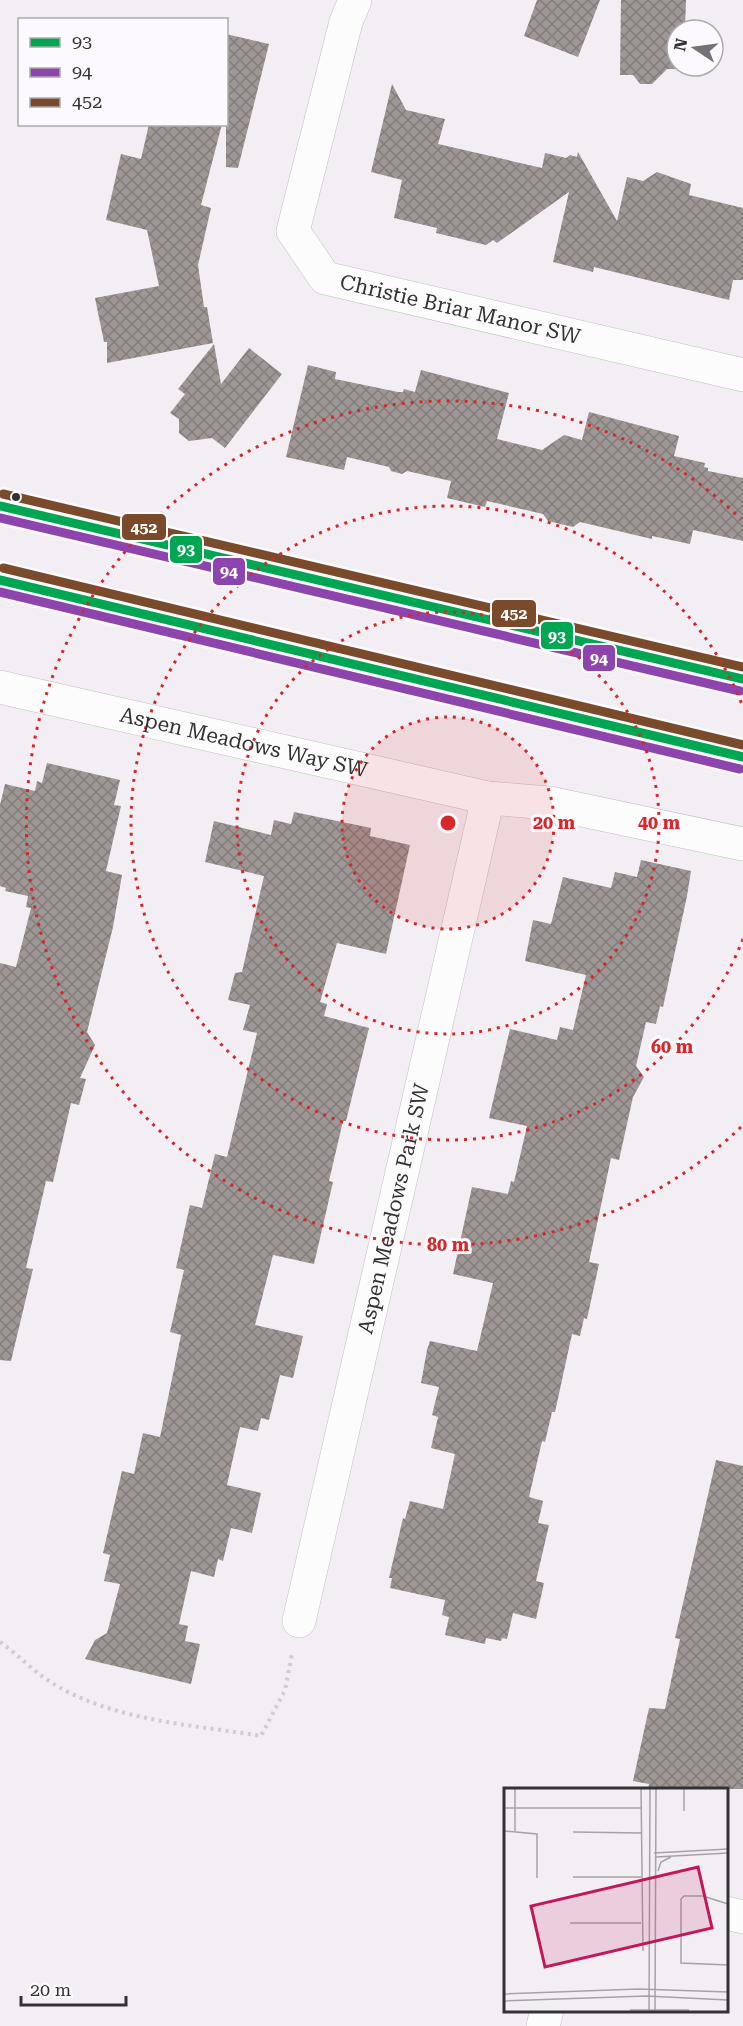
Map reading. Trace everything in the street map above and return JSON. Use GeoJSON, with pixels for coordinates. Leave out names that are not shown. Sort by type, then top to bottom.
{"type":"FeatureCollection","features":[{"type":"Feature","properties":{"kind":"street","name":"Christie Briar Manor SW"},"geometry":{"type":"LineString","coordinates":[[355,0],[346,22],[293,231],[325,278],[743,375]]}},
{"type":"Feature","properties":{"kind":"street"},"geometry":{"type":"LineString","coordinates":[[4,506],[743,679]]}},
{"type":"Feature","properties":{"kind":"street"},"geometry":{"type":"LineString","coordinates":[[0,580],[743,757]]}},
{"type":"Feature","properties":{"kind":"street","name":"Aspen Meadows Way SW"},"geometry":{"type":"LineString","coordinates":[[0,687],[488,798],[549,803],[743,844]]}},
{"type":"Feature","properties":{"kind":"street","name":"Aspen Meadows Park SW"},"geometry":{"type":"LineString","coordinates":[[299,1621],[488,798]]}},
{"type":"Feature","properties":{"kind":"street"},"geometry":{"type":"LineString","coordinates":[[728,1913],[743,1917]]}},
{"type":"Feature","properties":{"kind":"street"},"geometry":{"type":"LineString","coordinates":[[543,2026],[547,2011]]}},
{"type":"Feature","properties":{"kind":"path"},"geometry":{"type":"LineString","coordinates":[[0,1642],[45,1678],[79,1697],[106,1707],[125,1713],[261,1736],[285,1690],[299,1621]]}},
{"type":"Feature","properties":{"kind":"building"},"geometry":{"type":"Polygon","coordinates":[[[537,0],[600,0],[578,57],[524,36],[537,0]]]}},
{"type":"Feature","properties":{"kind":"building"},"geometry":{"type":"Polygon","coordinates":[[[621,0],[686,0],[685,18],[665,18],[665,71],[652,84],[640,84],[633,75],[620,75],[621,0]]]}},
{"type":"Feature","properties":{"kind":"building"},"geometry":{"type":"Polygon","coordinates":[[[228,34],[269,44],[238,168],[226,167],[228,34]]]}},
{"type":"Feature","properties":{"kind":"building"},"geometry":{"type":"Polygon","coordinates":[[[392,84],[406,110],[445,119],[438,144],[542,168],[545,153],[566,158],[570,155],[577,157],[578,152],[617,221],[627,177],[643,181],[657,172],[691,184],[689,195],[743,208],[743,280],[733,280],[729,300],[594,267],[593,272],[553,262],[569,192],[497,243],[493,240],[486,245],[436,233],[437,228],[394,218],[402,180],[371,172],[392,84]]]}},
{"type":"Feature","properties":{"kind":"building"},"geometry":{"type":"Polygon","coordinates":[[[149,126],[221,126],[201,205],[211,208],[198,265],[204,307],[207,307],[213,343],[107,363],[107,342],[104,342],[95,298],[159,286],[147,230],[106,220],[121,154],[141,159],[149,126]]]}},
{"type":"Feature","properties":{"kind":"building"},"geometry":{"type":"Polygon","coordinates":[[[214,344],[221,384],[249,348],[282,374],[225,448],[212,438],[189,441],[179,433],[179,419],[170,413],[185,394],[178,389],[214,344]]]}},
{"type":"Feature","properties":{"kind":"building"},"geometry":{"type":"Polygon","coordinates":[[[308,365],[336,372],[335,379],[398,392],[403,392],[404,389],[415,392],[421,370],[509,393],[497,439],[542,450],[564,435],[582,440],[589,412],[679,436],[674,456],[705,463],[704,467],[708,468],[708,471],[743,478],[743,541],[693,530],[690,544],[652,536],[652,539],[580,522],[573,527],[548,521],[543,514],[487,501],[485,507],[447,498],[451,481],[407,471],[402,474],[391,471],[389,467],[347,457],[344,470],[286,457],[308,365]]]}},
{"type":"Feature","properties":{"kind":"building"},"geometry":{"type":"Polygon","coordinates":[[[47,763],[120,780],[114,805],[121,806],[106,871],[122,875],[113,927],[87,1032],[95,1045],[80,1078],[86,1079],[79,1105],[71,1103],[53,1182],[46,1181],[26,1268],[33,1269],[11,1361],[0,1360],[0,963],[16,967],[31,908],[26,907],[28,896],[5,891],[6,888],[0,886],[0,805],[5,784],[35,791],[37,781],[42,783],[47,763]]]}},
{"type":"Feature","properties":{"kind":"building"},"geometry":{"type":"Polygon","coordinates":[[[294,812],[371,828],[370,836],[410,845],[386,954],[337,943],[320,1002],[327,1004],[324,1016],[369,1028],[329,1181],[333,1182],[314,1264],[273,1255],[255,1325],[303,1336],[293,1378],[280,1375],[269,1420],[261,1418],[258,1431],[240,1427],[227,1485],[261,1493],[252,1533],[231,1528],[223,1561],[218,1559],[214,1577],[191,1571],[179,1624],[188,1626],[185,1641],[200,1644],[191,1684],[85,1659],[95,1640],[107,1633],[120,1584],[104,1581],[110,1555],[103,1553],[122,1471],[134,1474],[143,1433],[160,1437],[181,1335],[170,1332],[184,1270],[176,1268],[190,1205],[202,1208],[215,1154],[227,1157],[257,1033],[243,1030],[250,1005],[228,1000],[235,973],[242,972],[264,876],[205,862],[214,821],[271,835],[274,820],[291,824],[294,812]]]}},
{"type":"Feature","properties":{"kind":"building"},"geometry":{"type":"Polygon","coordinates":[[[641,860],[691,871],[663,1007],[660,1006],[656,1024],[646,1022],[636,1066],[644,1077],[633,1097],[619,1160],[611,1158],[589,1262],[599,1264],[587,1319],[584,1318],[580,1336],[572,1334],[555,1412],[552,1412],[545,1442],[542,1441],[529,1497],[543,1501],[538,1523],[549,1525],[536,1581],[544,1583],[536,1619],[513,1613],[507,1639],[502,1638],[501,1641],[486,1638],[485,1644],[445,1635],[449,1617],[442,1615],[445,1600],[390,1588],[392,1578],[389,1578],[403,1518],[405,1519],[410,1501],[443,1509],[455,1454],[431,1448],[438,1417],[432,1415],[439,1387],[421,1383],[430,1341],[477,1351],[493,1283],[453,1274],[472,1187],[508,1194],[511,1181],[514,1182],[527,1126],[489,1118],[510,1029],[557,1040],[560,1027],[573,1030],[586,975],[525,961],[533,920],[551,924],[563,877],[611,888],[615,872],[637,877],[641,860]]]}},
{"type":"Feature","properties":{"kind":"building"},"geometry":{"type":"Polygon","coordinates":[[[716,1460],[743,1466],[743,1789],[648,1788],[649,1784],[633,1781],[649,1708],[665,1709],[680,1639],[675,1638],[716,1460]]]}},
{"type":"Feature","properties":{"kind":"transit line","name":"452"},"geometry":{"type":"LineString","coordinates":[[3,494],[743,667]]}},
{"type":"Feature","properties":{"kind":"transit line","name":"93"},"geometry":{"type":"LineString","coordinates":[[0,506],[743,679]]}},
{"type":"Feature","properties":{"kind":"transit line","name":"94"},"geometry":{"type":"LineString","coordinates":[[0,518],[740,691]]}},
{"type":"Feature","properties":{"kind":"transit line","name":"452"},"geometry":{"type":"LineString","coordinates":[[3,568],[743,745]]}},
{"type":"Feature","properties":{"kind":"transit line","name":"93"},"geometry":{"type":"LineString","coordinates":[[0,580],[743,757]]}},
{"type":"Feature","properties":{"kind":"transit line","name":"94"},"geometry":{"type":"LineString","coordinates":[[0,592],[740,769]]}}]}
